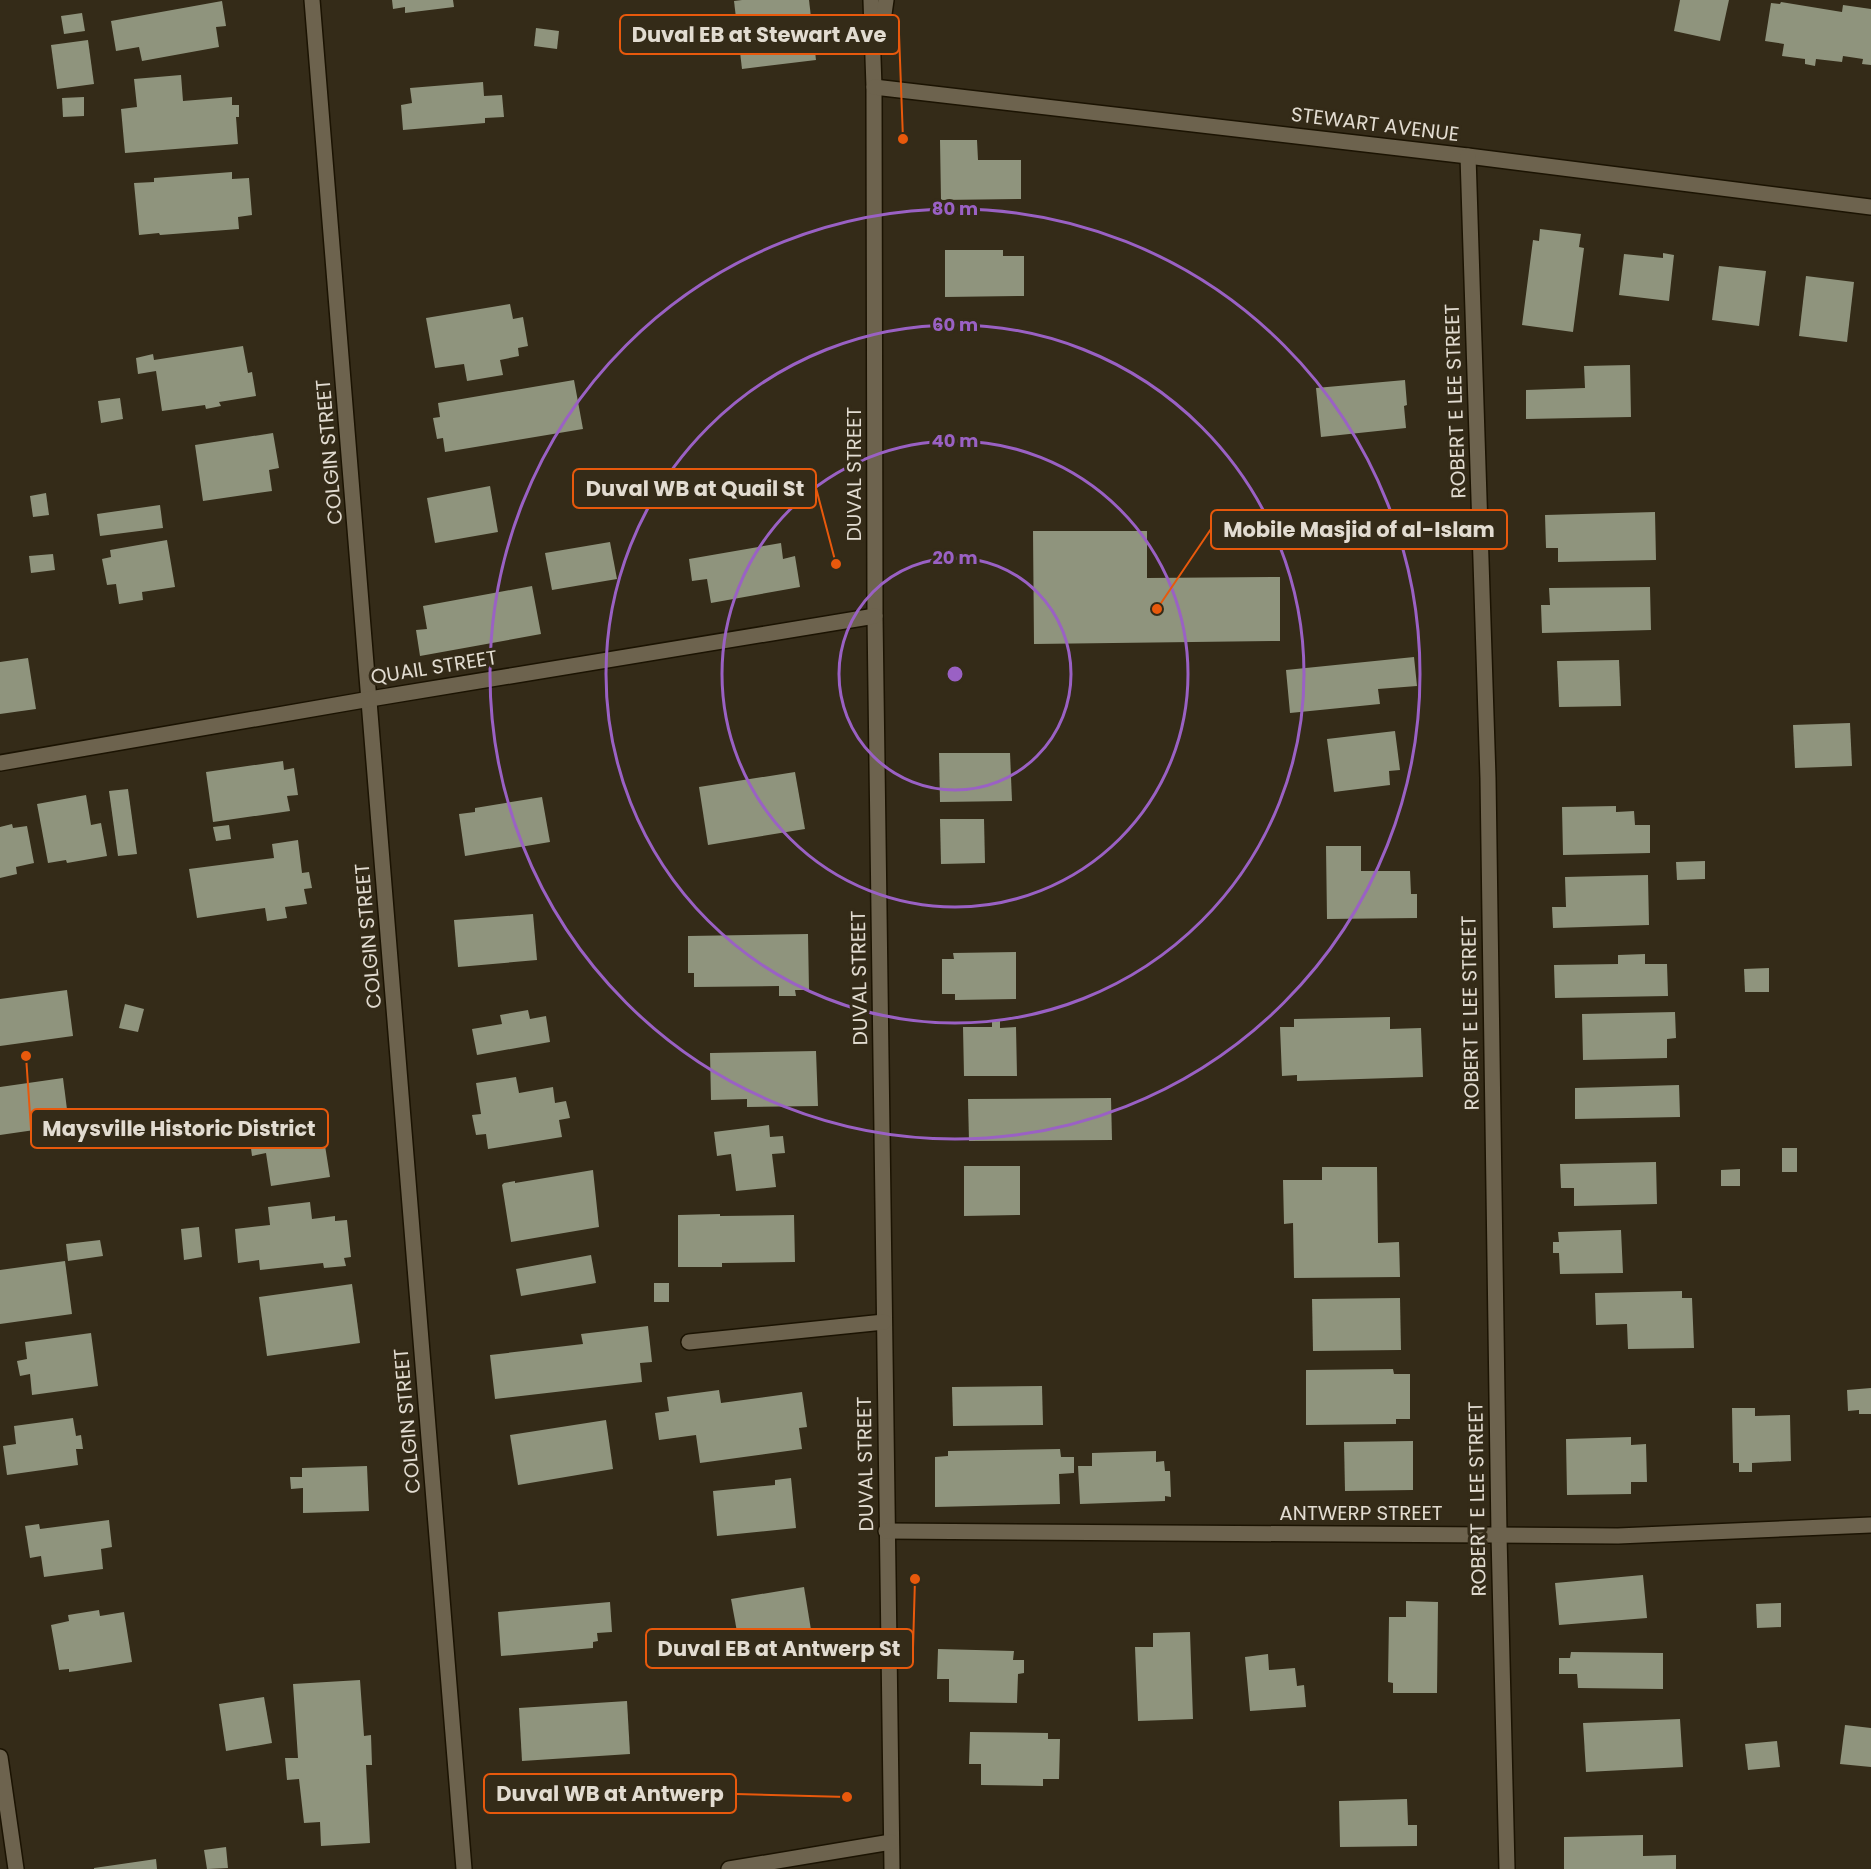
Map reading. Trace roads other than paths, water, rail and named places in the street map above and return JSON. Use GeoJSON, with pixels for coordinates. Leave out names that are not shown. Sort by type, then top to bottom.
{"type":"FeatureCollection","features":[{"type":"Feature","properties":{"kind":"street","name":"COLGIN STREET"},"geometry":{"type":"LineString","coordinates":[[312,0],[464,1869]]}},
{"type":"Feature","properties":{"kind":"street","name":"DUVAL STREET"},"geometry":{"type":"LineString","coordinates":[[871,0],[874,87],[875,616],[892,1869]]}},
{"type":"Feature","properties":{"kind":"street","name":"DUVAL STREET"},"geometry":{"type":"LineString","coordinates":[[874,87],[886,0]]}},
{"type":"Feature","properties":{"kind":"street","name":"STEWART AVENUE"},"geometry":{"type":"LineString","coordinates":[[874,87],[1468,156],[1871,207]]}},
{"type":"Feature","properties":{"kind":"street","name":"ROBERT E LEE STREET"},"geometry":{"type":"LineString","coordinates":[[1468,156],[1488,778],[1499,1535],[1507,1869]]}},
{"type":"Feature","properties":{"kind":"street","name":"QUAIL STREET"},"geometry":{"type":"LineString","coordinates":[[0,763],[370,699],[875,616]]}},
{"type":"Feature","properties":{"kind":"street"},"geometry":{"type":"LineString","coordinates":[[689,1342],[884,1322]]}},
{"type":"Feature","properties":{"kind":"street","name":"ANTWERP STREET"},"geometry":{"type":"LineString","coordinates":[[886,1531],[1618,1536],[1871,1525]]}},
{"type":"Feature","properties":{"kind":"street"},"geometry":{"type":"LineString","coordinates":[[0,1757],[16,1869]]}},
{"type":"Feature","properties":{"kind":"street"},"geometry":{"type":"LineString","coordinates":[[729,1869],[891,1842]]}},
{"type":"Feature","properties":{"kind":"place","name":"Duval EB at Stewart Ave"},"geometry":{"type":"Point","coordinates":[903,139]}},
{"type":"Feature","properties":{"kind":"place","name":"Duval WB at Quail St"},"geometry":{"type":"Point","coordinates":[836,564]}},
{"type":"Feature","properties":{"kind":"place","name":"Mobile Masjid of al-Islam"},"geometry":{"type":"Point","coordinates":[1157,609]}},
{"type":"Feature","properties":{"kind":"place","name":"Maysville Historic District"},"geometry":{"type":"Point","coordinates":[26,1056]}},
{"type":"Feature","properties":{"kind":"place","name":"Duval EB at Antwerp St"},"geometry":{"type":"Point","coordinates":[915,1579]}},
{"type":"Feature","properties":{"kind":"place","name":"Duval WB at Antwerp"},"geometry":{"type":"Point","coordinates":[847,1797]}}]}
